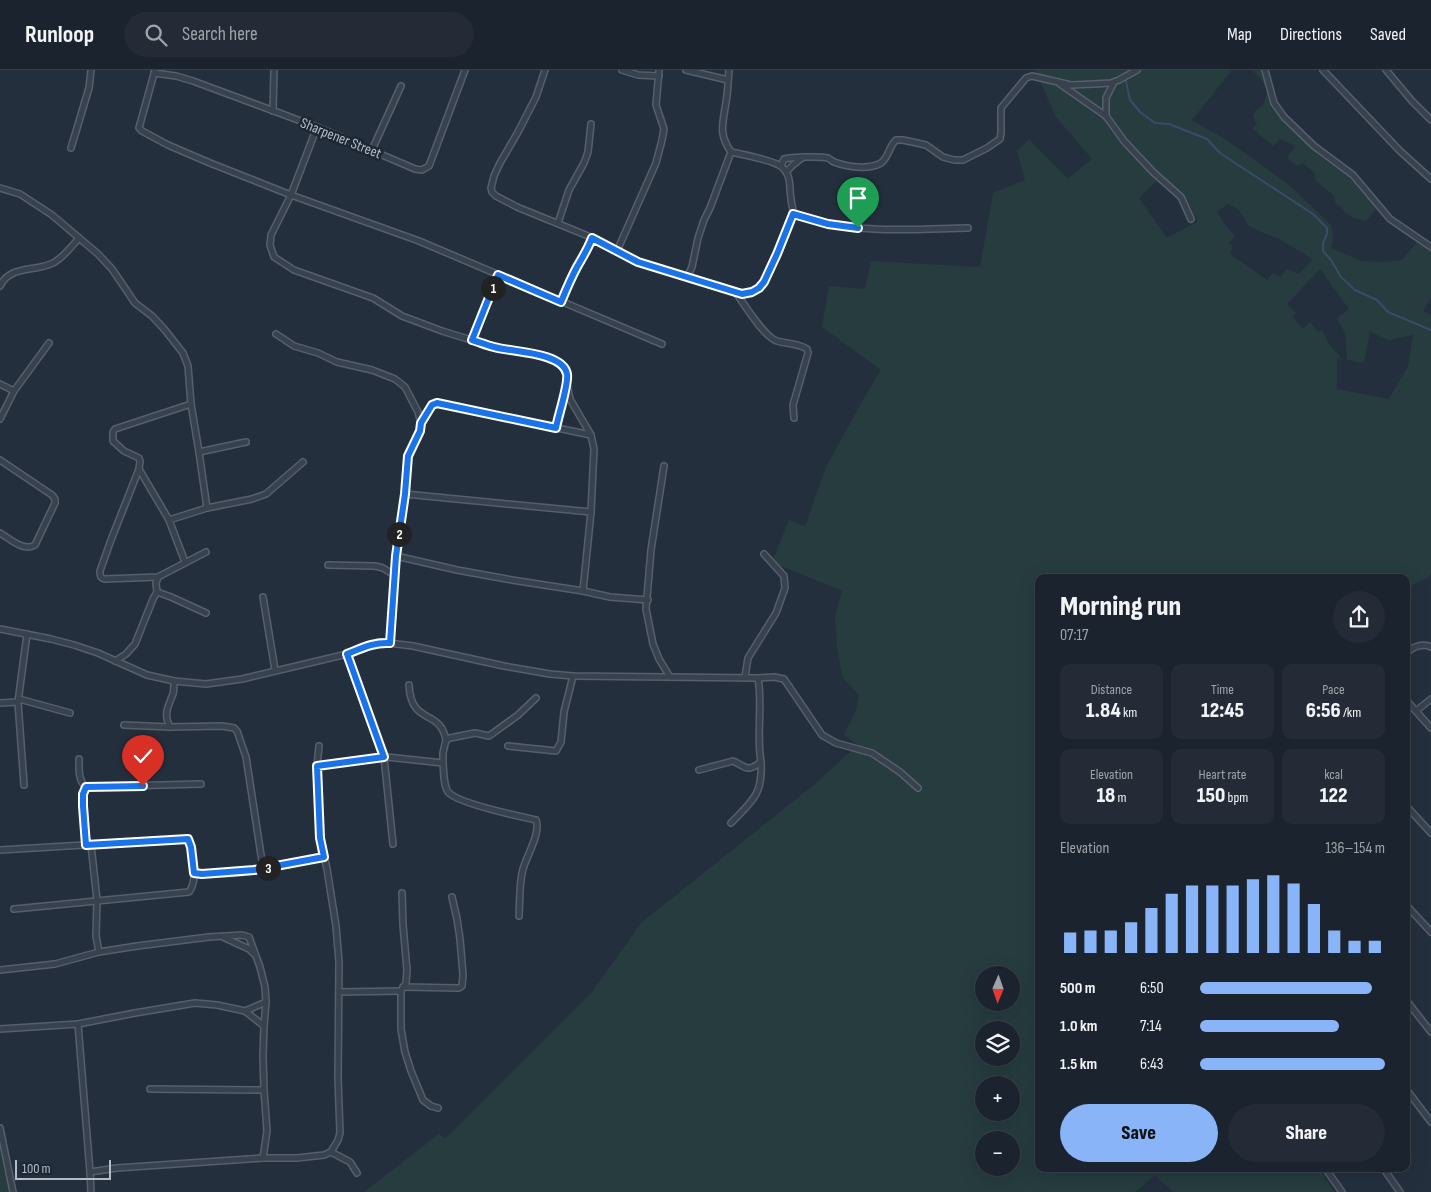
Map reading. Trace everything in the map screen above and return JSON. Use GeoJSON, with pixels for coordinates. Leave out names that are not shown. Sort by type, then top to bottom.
{"type":"FeatureCollection","features":[{"type":"Feature","properties":{"kind":"street"},"geometry":{"type":"LineString","coordinates":[[71,148],[89,88],[91,70]]}},
{"type":"Feature","properties":{"kind":"street"},"geometry":{"type":"LineString","coordinates":[[273,111],[274,70]]}},
{"type":"Feature","properties":{"kind":"street","name":"Sharpener Street"},"geometry":{"type":"LineString","coordinates":[[154,72],[193,81],[317,128],[415,169],[422,170],[429,166],[465,70]]}},
{"type":"Feature","properties":{"kind":"street"},"geometry":{"type":"LineString","coordinates":[[545,70],[536,97],[500,162],[491,188],[496,196],[592,238],[644,264],[742,294],[752,292],[764,282],[793,214],[790,181],[781,166],[731,152],[724,143],[723,119],[729,70]]}},
{"type":"Feature","properties":{"kind":"street"},"geometry":{"type":"LineString","coordinates":[[617,251],[656,163],[664,129],[656,105],[659,73],[638,75],[622,70]]}},
{"type":"Feature","properties":{"kind":"street"},"geometry":{"type":"LineString","coordinates":[[686,70],[728,80]]}},
{"type":"Feature","properties":{"kind":"street"},"geometry":{"type":"LineString","coordinates":[[781,166],[784,160],[792,158],[828,158],[846,165],[874,166],[882,162],[888,154],[892,143],[896,140],[926,145],[943,157],[963,160],[1000,139],[1001,108],[1026,78],[1032,76],[1058,83],[1094,84],[1114,81],[1136,70]]}},
{"type":"Feature","properties":{"kind":"street"},"geometry":{"type":"LineString","coordinates":[[1265,70],[1274,103],[1284,117],[1314,146],[1352,176],[1390,218],[1431,247]]}},
{"type":"Feature","properties":{"kind":"street"},"geometry":{"type":"LineString","coordinates":[[1323,70],[1400,150],[1431,179]]}},
{"type":"Feature","properties":{"kind":"street"},"geometry":{"type":"LineString","coordinates":[[1386,70],[1431,120]]}},
{"type":"Feature","properties":{"kind":"street"},"geometry":{"type":"LineString","coordinates":[[154,72],[139,128],[168,145],[291,195],[419,241],[662,344]]}},
{"type":"Feature","properties":{"kind":"street"},"geometry":{"type":"LineString","coordinates":[[1106,116],[1106,98],[1114,81]]}},
{"type":"Feature","properties":{"kind":"street"},"geometry":{"type":"LineString","coordinates":[[1058,83],[1106,116],[1124,141],[1152,172],[1181,197],[1191,220]]}},
{"type":"Feature","properties":{"kind":"street"},"geometry":{"type":"LineString","coordinates":[[372,150],[401,86]]}},
{"type":"Feature","properties":{"kind":"street"},"geometry":{"type":"LineString","coordinates":[[558,223],[569,190],[584,164],[588,152],[591,124]]}},
{"type":"Feature","properties":{"kind":"street"},"geometry":{"type":"LineString","coordinates":[[317,128],[291,195],[271,235],[270,245],[274,257],[294,270],[373,298],[402,316],[494,347],[537,354],[553,360],[565,368],[570,399],[591,435],[594,449],[591,512],[583,591]]}},
{"type":"Feature","properties":{"kind":"street"},"geometry":{"type":"LineString","coordinates":[[687,277],[692,267],[704,220],[731,152]]}},
{"type":"Feature","properties":{"kind":"street"},"geometry":{"type":"LineString","coordinates":[[786,172],[802,158]]}},
{"type":"Feature","properties":{"kind":"street"},"geometry":{"type":"LineString","coordinates":[[0,188],[20,194],[52,215],[98,254],[112,269],[135,303],[152,316],[183,353],[188,366],[191,404],[200,452],[207,508]]}},
{"type":"Feature","properties":{"kind":"street"},"geometry":{"type":"LineString","coordinates":[[793,214],[828,224],[858,228],[884,230],[968,228]]}},
{"type":"Feature","properties":{"kind":"street"},"geometry":{"type":"LineString","coordinates":[[0,286],[7,275],[52,264],[79,238]]}},
{"type":"Feature","properties":{"kind":"street"},"geometry":{"type":"LineString","coordinates":[[561,302],[570,279],[585,255],[592,238]]}},
{"type":"Feature","properties":{"kind":"street"},"geometry":{"type":"LineString","coordinates":[[472,340],[498,275]]}},
{"type":"Feature","properties":{"kind":"street"},"geometry":{"type":"LineString","coordinates":[[736,292],[766,334],[776,340],[803,346],[807,349],[808,353],[793,405],[794,418]]}},
{"type":"Feature","properties":{"kind":"street"},"geometry":{"type":"LineString","coordinates":[[276,334],[294,346],[318,353],[337,362],[372,370],[396,379],[405,386],[418,412],[421,423],[420,431],[408,456],[394,575],[390,643]]}},
{"type":"Feature","properties":{"kind":"street"},"geometry":{"type":"LineString","coordinates":[[0,419],[14,391],[48,343]]}},
{"type":"Feature","properties":{"kind":"street"},"geometry":{"type":"LineString","coordinates":[[0,384],[14,391]]}},
{"type":"Feature","properties":{"kind":"street"},"geometry":{"type":"LineString","coordinates":[[556,428],[567,385]]}},
{"type":"Feature","properties":{"kind":"street"},"geometry":{"type":"LineString","coordinates":[[421,423],[432,405],[437,403],[591,435]]}},
{"type":"Feature","properties":{"kind":"street"},"geometry":{"type":"LineString","coordinates":[[191,404],[115,429],[113,432],[114,441],[124,451],[139,458],[140,461],[139,470],[111,540],[100,576],[105,579],[158,577],[206,552]]}},
{"type":"Feature","properties":{"kind":"street"},"geometry":{"type":"LineString","coordinates":[[200,452],[246,442]]}},
{"type":"Feature","properties":{"kind":"street"},"geometry":{"type":"LineString","coordinates":[[0,460],[52,495],[56,503],[35,545],[31,548],[25,548],[0,532]]}},
{"type":"Feature","properties":{"kind":"street"},"geometry":{"type":"LineString","coordinates":[[169,520],[207,508],[252,499],[266,494],[303,462]]}},
{"type":"Feature","properties":{"kind":"street"},"geometry":{"type":"LineString","coordinates":[[664,466],[651,550],[647,614],[653,644],[661,664],[670,677]]}},
{"type":"Feature","properties":{"kind":"street"},"geometry":{"type":"LineString","coordinates":[[139,470],[169,520],[186,562]]}},
{"type":"Feature","properties":{"kind":"street"},"geometry":{"type":"LineString","coordinates":[[405,494],[591,512]]}},
{"type":"Feature","properties":{"kind":"street"},"geometry":{"type":"LineString","coordinates":[[745,677],[748,658],[776,612],[785,588],[784,576],[764,554]]}},
{"type":"Feature","properties":{"kind":"street"},"geometry":{"type":"LineString","coordinates":[[396,556],[457,570],[610,597],[648,600]]}},
{"type":"Feature","properties":{"kind":"street"},"geometry":{"type":"LineString","coordinates":[[383,568],[396,563]]}},
{"type":"Feature","properties":{"kind":"street"},"geometry":{"type":"LineString","coordinates":[[328,565],[375,566],[383,568],[394,575]]}},
{"type":"Feature","properties":{"kind":"street"},"geometry":{"type":"LineString","coordinates":[[115,661],[126,654],[134,644],[157,592],[156,583],[158,577]]}},
{"type":"Feature","properties":{"kind":"street"},"geometry":{"type":"LineString","coordinates":[[157,592],[206,613]]}},
{"type":"Feature","properties":{"kind":"street"},"geometry":{"type":"LineString","coordinates":[[263,597],[275,670]]}},
{"type":"Feature","properties":{"kind":"street"},"geometry":{"type":"LineString","coordinates":[[0,629],[74,645],[147,674],[174,681],[206,684],[242,679],[347,654],[370,644],[380,642],[413,646],[550,674],[574,676],[774,677],[784,679],[822,735],[836,743],[872,753],[900,772],[918,788]]}},
{"type":"Feature","properties":{"kind":"street"},"geometry":{"type":"LineString","coordinates":[[24,784],[18,701],[27,634]]}},
{"type":"Feature","properties":{"kind":"street"},"geometry":{"type":"LineString","coordinates":[[1410,650],[1418,645],[1431,647]]}},
{"type":"Feature","properties":{"kind":"street"},"geometry":{"type":"LineString","coordinates":[[347,654],[384,757],[393,844]]}},
{"type":"Feature","properties":{"kind":"street"},"geometry":{"type":"LineString","coordinates":[[508,746],[556,751],[561,742],[564,712],[574,676]]}},
{"type":"Feature","properties":{"kind":"street"},"geometry":{"type":"LineString","coordinates":[[731,823],[760,789],[762,773],[758,743],[760,688],[758,678]]}},
{"type":"Feature","properties":{"kind":"street"},"geometry":{"type":"LineString","coordinates":[[170,727],[167,721],[167,706],[173,694],[174,681]]}},
{"type":"Feature","properties":{"kind":"street"},"geometry":{"type":"LineString","coordinates":[[409,685],[413,705],[424,716],[440,725],[444,732],[446,740],[443,763],[446,789],[449,794],[473,804],[536,820],[538,826],[536,834],[522,871],[519,916]]}},
{"type":"Feature","properties":{"kind":"street"},"geometry":{"type":"LineString","coordinates":[[446,740],[475,733],[489,736],[518,715],[536,698]]}},
{"type":"Feature","properties":{"kind":"street"},"geometry":{"type":"LineString","coordinates":[[1416,711],[1431,698]]}},
{"type":"Feature","properties":{"kind":"street"},"geometry":{"type":"LineString","coordinates":[[0,703],[18,701],[70,713]]}},
{"type":"Feature","properties":{"kind":"street"},"geometry":{"type":"LineString","coordinates":[[1410,704],[1431,728]]}},
{"type":"Feature","properties":{"kind":"street"},"geometry":{"type":"LineString","coordinates":[[124,725],[170,727],[222,726],[234,728],[237,731],[246,757],[263,868]]}},
{"type":"Feature","properties":{"kind":"street"},"geometry":{"type":"LineString","coordinates":[[90,1172],[117,1168],[324,1155],[331,1152],[338,1140],[340,1133],[338,1078],[339,962],[328,869],[320,838],[318,746]]}},
{"type":"Feature","properties":{"kind":"street"},"geometry":{"type":"LineString","coordinates":[[317,766],[384,757],[443,763]]}},
{"type":"Feature","properties":{"kind":"street"},"geometry":{"type":"LineString","coordinates":[[78,759],[82,784],[86,787],[201,784]]}},
{"type":"Feature","properties":{"kind":"street"},"geometry":{"type":"LineString","coordinates":[[699,770],[733,761],[747,768],[752,768],[761,762]]}},
{"type":"Feature","properties":{"kind":"street"},"geometry":{"type":"LineString","coordinates":[[86,787],[83,794],[83,806],[97,900],[96,936],[99,952]]}},
{"type":"Feature","properties":{"kind":"street"},"geometry":{"type":"LineString","coordinates":[[1410,810],[1431,833]]}},
{"type":"Feature","properties":{"kind":"street"},"geometry":{"type":"LineString","coordinates":[[0,850],[188,839],[191,847],[194,873],[193,886],[189,892],[14,909]]}},
{"type":"Feature","properties":{"kind":"street"},"geometry":{"type":"LineString","coordinates":[[194,873],[233,873],[324,857]]}},
{"type":"Feature","properties":{"kind":"street"},"geometry":{"type":"LineString","coordinates":[[402,893],[407,970],[407,977],[402,989],[402,1029],[405,1052],[423,1100],[430,1106],[438,1108]]}},
{"type":"Feature","properties":{"kind":"street"},"geometry":{"type":"LineString","coordinates":[[339,992],[459,988],[462,986],[463,975],[458,919],[452,897]]}},
{"type":"Feature","properties":{"kind":"street"},"geometry":{"type":"LineString","coordinates":[[1410,909],[1431,932]]}},
{"type":"Feature","properties":{"kind":"street"},"geometry":{"type":"LineString","coordinates":[[222,937],[249,949],[258,959]]}},
{"type":"Feature","properties":{"kind":"street"},"geometry":{"type":"LineString","coordinates":[[0,970],[55,964],[99,952],[183,940],[249,937],[258,959],[265,986],[264,1090],[268,1131],[263,1158]]}},
{"type":"Feature","properties":{"kind":"street"},"geometry":{"type":"LineString","coordinates":[[245,1011],[266,1002]]}},
{"type":"Feature","properties":{"kind":"street"},"geometry":{"type":"LineString","coordinates":[[0,1029],[78,1024],[135,1012],[195,1003],[217,1005],[245,1011],[264,1026]]}},
{"type":"Feature","properties":{"kind":"street"},"geometry":{"type":"LineString","coordinates":[[1410,1006],[1431,1032]]}},
{"type":"Feature","properties":{"kind":"street"},"geometry":{"type":"LineString","coordinates":[[78,1024],[91,1192]]}},
{"type":"Feature","properties":{"kind":"street"},"geometry":{"type":"LineString","coordinates":[[150,1089],[264,1090]]}},
{"type":"Feature","properties":{"kind":"street"},"geometry":{"type":"LineString","coordinates":[[1410,1094],[1431,1122]]}},
{"type":"Feature","properties":{"kind":"street"},"geometry":{"type":"LineString","coordinates":[[0,1128],[13,1192]]}},
{"type":"Feature","properties":{"kind":"street"},"geometry":{"type":"LineString","coordinates":[[331,1152],[350,1162],[357,1173]]}},
{"type":"Feature","properties":{"kind":"street"},"geometry":{"type":"LineString","coordinates":[[1328,1172],[1342,1192]]}},
{"type":"Feature","properties":{"kind":"street"},"geometry":{"type":"LineString","coordinates":[[1386,1172],[1400,1192]]}},
{"type":"Feature","properties":{"kind":"green space"},"geometry":{"type":"Polygon","coordinates":[[[1035,70],[1232,70],[1192,120],[1225,139],[1289,185],[1331,225],[1333,239],[1331,248],[1362,261],[1383,262],[1402,260],[1417,242],[1398,230],[1376,209],[1366,221],[1345,213],[1336,204],[1333,195],[1315,180],[1315,173],[1303,163],[1298,166],[1287,158],[1295,146],[1280,139],[1273,146],[1253,129],[1257,123],[1253,118],[1255,111],[1264,104],[1267,91],[1262,80],[1253,71],[1261,70],[1275,111],[1292,129],[1322,158],[1350,177],[1374,204],[1431,250],[1431,298],[1423,311],[1431,315],[1431,574],[1429,577],[1410,586],[1410,574],[1035,574],[1035,1172],[1322,1172],[1334,1192],[1173,1192],[1155,1175],[1135,1192],[364,1192],[439,1134],[445,1139],[592,992],[642,922],[815,784],[858,745],[844,735],[856,710],[859,695],[843,678],[837,648],[835,617],[842,591],[772,562],[789,520],[805,526],[826,467],[881,370],[822,327],[829,286],[865,289],[871,261],[980,267],[993,193],[1025,180],[1017,151],[1029,139],[1068,179],[1092,159],[1056,117],[1035,70]],[[1162,176],[1139,198],[1167,238],[1198,221],[1183,193],[1162,176]],[[1228,204],[1217,212],[1235,236],[1229,243],[1233,246],[1230,254],[1267,280],[1273,273],[1280,277],[1287,269],[1299,274],[1313,259],[1279,239],[1249,226],[1238,209],[1228,204]],[[1320,269],[1287,304],[1296,313],[1293,317],[1303,329],[1310,322],[1318,332],[1322,330],[1329,344],[1343,360],[1337,359],[1337,389],[1389,399],[1408,366],[1413,335],[1389,340],[1370,332],[1364,363],[1347,360],[1345,333],[1337,318],[1349,309],[1320,269]]]}},
{"type":"Feature","properties":{"kind":"green space"},"geometry":{"type":"Polygon","coordinates":[[[0,1141],[10,1188],[11,1192],[0,1192],[0,1141]]]}},
{"type":"Feature","properties":{"kind":"waterway"},"geometry":{"type":"LineString","coordinates":[[1126,81],[1130,100],[1140,112],[1155,123],[1169,124],[1207,139],[1220,153],[1313,214],[1327,228],[1323,251],[1341,277],[1355,290],[1377,300],[1388,312],[1431,330]]}},
{"type":"Feature","properties":{"kind":"route"},"geometry":{"type":"LineString","coordinates":[[143,786],[86,787],[83,794],[83,806],[86,845],[188,839],[191,847],[194,873],[202,874],[233,873],[324,857],[320,838],[317,766],[384,757],[347,654],[370,644],[390,643],[394,575],[408,456],[428,410],[437,403],[556,428],[567,385],[565,368],[553,360],[537,354],[512,351],[472,340],[498,275],[561,302],[570,279],[585,255],[592,238],[638,262],[742,294],[752,292],[764,282],[793,214],[828,224],[858,228]]}}]}
